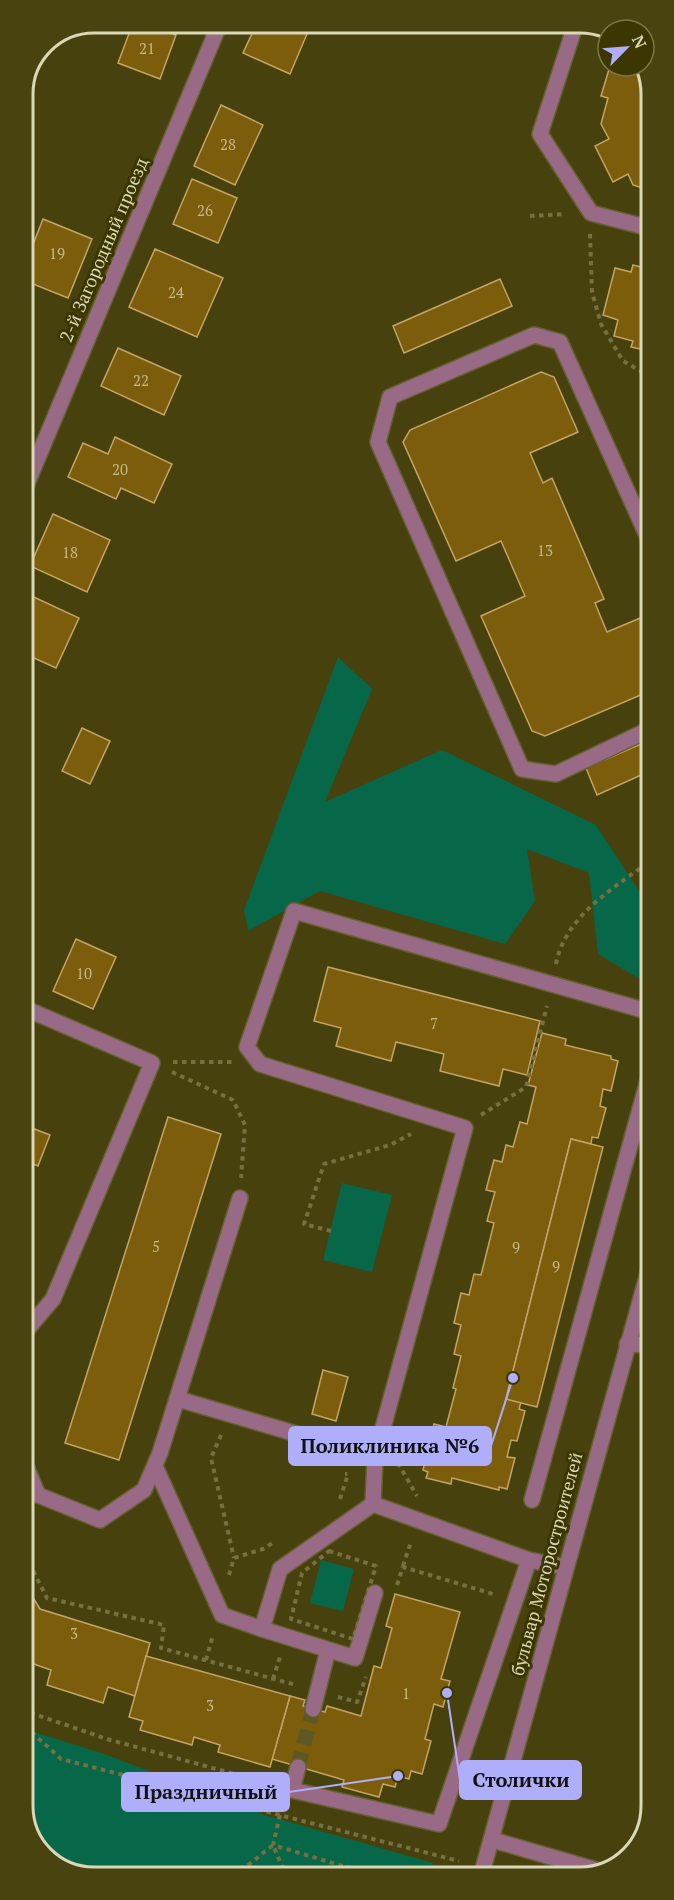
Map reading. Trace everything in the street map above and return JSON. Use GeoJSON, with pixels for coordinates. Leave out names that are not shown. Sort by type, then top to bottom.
{"type":"FeatureCollection","features":[{"type":"Feature","properties":{"kind":"street","name":"2-й Загородный проезд"},"geometry":{"type":"LineString","coordinates":[[33,469],[215,33]]}},
{"type":"Feature","properties":{"kind":"street"},"geometry":{"type":"LineString","coordinates":[[573,33],[540,134],[591,213],[641,226]]}},
{"type":"Feature","properties":{"kind":"street"},"geometry":{"type":"LineString","coordinates":[[641,522],[560,342],[534,336],[390,397],[378,442],[522,769],[555,774],[641,733]]}},
{"type":"Feature","properties":{"kind":"street"},"geometry":{"type":"LineString","coordinates":[[373,1504],[375,1457],[465,1128],[260,1064],[247,1047],[294,911],[641,1009]]}},
{"type":"Feature","properties":{"kind":"street"},"geometry":{"type":"LineString","coordinates":[[33,1012],[152,1063],[53,1299],[33,1322]]}},
{"type":"Feature","properties":{"kind":"street"},"geometry":{"type":"LineString","coordinates":[[532,1500],[641,1105]]}},
{"type":"Feature","properties":{"kind":"street"},"geometry":{"type":"LineString","coordinates":[[33,1483],[38,1495],[100,1520],[144,1490],[155,1466],[178,1399],[240,1197]]}},
{"type":"Feature","properties":{"kind":"street","name":"бульвар Моторостроителей"},"geometry":{"type":"LineString","coordinates":[[484,1867],[641,1296]]}},
{"type":"Feature","properties":{"kind":"street"},"geometry":{"type":"LineString","coordinates":[[627,1344],[641,1345]]}},
{"type":"Feature","properties":{"kind":"street"},"geometry":{"type":"LineString","coordinates":[[178,1399],[375,1457]]}},
{"type":"Feature","properties":{"kind":"street"},"geometry":{"type":"LineString","coordinates":[[155,1466],[222,1615],[356,1658],[372,1592]]}},
{"type":"Feature","properties":{"kind":"street"},"geometry":{"type":"LineString","coordinates":[[373,1504],[529,1560],[566,1567]]}},
{"type":"Feature","properties":{"kind":"street"},"geometry":{"type":"LineString","coordinates":[[262,1629],[280,1569],[373,1504]]}},
{"type":"Feature","properties":{"kind":"street"},"geometry":{"type":"LineString","coordinates":[[298,1767],[292,1790],[439,1824],[529,1560]]}},
{"type":"Feature","properties":{"kind":"street"},"geometry":{"type":"LineString","coordinates":[[314,1709],[328,1650]]}},
{"type":"Feature","properties":{"kind":"street"},"geometry":{"type":"LineString","coordinates":[[493,1840],[584,1866]]}},
{"type":"Feature","properties":{"kind":"path"},"geometry":{"type":"LineString","coordinates":[[530,216],[591,213],[589,249],[592,292],[602,324],[623,361],[641,371]]}},
{"type":"Feature","properties":{"kind":"path"},"geometry":{"type":"LineString","coordinates":[[152,1063],[231,1062],[247,1047]]}},
{"type":"Feature","properties":{"kind":"path"},"geometry":{"type":"LineString","coordinates":[[152,1063],[234,1100],[245,1125],[240,1197]]}},
{"type":"Feature","properties":{"kind":"path"},"geometry":{"type":"LineString","coordinates":[[330,1231],[304,1224],[324,1164],[390,1145],[439,1119]]}},
{"type":"Feature","properties":{"kind":"path"},"geometry":{"type":"LineString","coordinates":[[206,1660],[234,1558],[211,1458],[221,1434],[232,1438]]}},
{"type":"Feature","properties":{"kind":"path"},"geometry":{"type":"LineString","coordinates":[[401,1451],[398,1463],[423,1506],[403,1567]]}},
{"type":"Feature","properties":{"kind":"path"},"geometry":{"type":"LineString","coordinates":[[337,1471],[348,1474],[339,1502]]}},
{"type":"Feature","properties":{"kind":"path"},"geometry":{"type":"LineString","coordinates":[[234,1558],[263,1549],[282,1537]]}},
{"type":"Feature","properties":{"kind":"path"},"geometry":{"type":"LineString","coordinates":[[329,1551],[376,1566],[372,1592],[353,1639],[291,1618],[302,1573],[329,1551]]}},
{"type":"Feature","properties":{"kind":"path"},"geometry":{"type":"LineString","coordinates":[[33,1713],[107,1739],[292,1790]]}},
{"type":"Feature","properties":{"kind":"path"},"geometry":{"type":"LineString","coordinates":[[33,1733],[61,1759],[459,1861]]}},
{"type":"Feature","properties":{"kind":"path"},"geometry":{"type":"LineString","coordinates":[[280,1815],[273,1845],[282,1867]]}},
{"type":"Feature","properties":{"kind":"path"},"geometry":{"type":"LineString","coordinates":[[273,1845],[346,1867]]}},
{"type":"Feature","properties":{"kind":"path"},"geometry":{"type":"LineString","coordinates":[[244,1867],[273,1845]]}},
{"type":"Feature","properties":{"kind":"green space"},"geometry":{"type":"Polygon","coordinates":[[[338,657],[372,689],[325,802],[442,750],[596,825],[641,892],[641,980],[598,954],[589,873],[527,849],[535,901],[505,944],[320,891],[248,931],[244,910],[338,657]]]}},
{"type":"Feature","properties":{"kind":"green space"},"geometry":{"type":"Polygon","coordinates":[[[342,1183],[392,1195],[372,1272],[323,1260],[342,1183]]]}},
{"type":"Feature","properties":{"kind":"green space"},"geometry":{"type":"Polygon","coordinates":[[[321,1560],[354,1569],[343,1611],[310,1603],[321,1560]]]}},
{"type":"Feature","properties":{"kind":"green space"},"geometry":{"type":"Polygon","coordinates":[[[33,1732],[107,1755],[265,1815],[433,1863],[432,1867],[82,1866],[63,1859],[51,1849],[39,1833],[33,1806],[33,1732]]]}},
{"type":"Feature","properties":{"kind":"building"},"geometry":{"type":"Polygon","coordinates":[[[129,33],[176,35],[160,79],[118,63],[129,33]]]}},
{"type":"Feature","properties":{"kind":"building"},"geometry":{"type":"Polygon","coordinates":[[[252,33],[307,34],[290,74],[243,53],[252,33]]]}},
{"type":"Feature","properties":{"kind":"building"},"geometry":{"type":"Polygon","coordinates":[[[606,78],[639,78],[641,188],[633,185],[628,174],[613,182],[595,146],[609,139],[601,124],[608,98],[601,96],[606,78]]]}},
{"type":"Feature","properties":{"kind":"building"},"geometry":{"type":"Polygon","coordinates":[[[221,105],[263,125],[235,185],[194,166],[221,105]]]}},
{"type":"Feature","properties":{"kind":"building"},"geometry":{"type":"Polygon","coordinates":[[[192,179],[237,198],[218,243],[173,224],[192,179]]]}},
{"type":"Feature","properties":{"kind":"building"},"geometry":{"type":"Polygon","coordinates":[[[43,219],[92,239],[68,298],[33,284],[33,244],[43,219]]]}},
{"type":"Feature","properties":{"kind":"building"},"geometry":{"type":"Polygon","coordinates":[[[155,249],[223,278],[197,337],[129,307],[155,249]]]}},
{"type":"Feature","properties":{"kind":"building"},"geometry":{"type":"Polygon","coordinates":[[[633,265],[641,267],[641,349],[631,347],[633,341],[614,336],[618,320],[603,315],[615,268],[631,272],[633,265]]]}},
{"type":"Feature","properties":{"kind":"building"},"geometry":{"type":"Polygon","coordinates":[[[500,279],[512,306],[404,353],[393,326],[500,279]]]}},
{"type":"Feature","properties":{"kind":"building"},"geometry":{"type":"Polygon","coordinates":[[[118,348],[181,376],[164,415],[101,386],[118,348]]]}},
{"type":"Feature","properties":{"kind":"building"},"geometry":{"type":"Polygon","coordinates":[[[541,372],[554,377],[578,432],[530,453],[543,483],[552,478],[604,599],[595,603],[607,632],[641,618],[641,695],[545,736],[532,731],[481,616],[525,596],[501,541],[456,561],[403,442],[410,430],[541,372]]]}},
{"type":"Feature","properties":{"kind":"building"},"geometry":{"type":"Polygon","coordinates":[[[115,437],[172,464],[154,503],[121,488],[116,499],[68,477],[83,443],[108,454],[115,437]]]}},
{"type":"Feature","properties":{"kind":"building"},"geometry":{"type":"Polygon","coordinates":[[[53,514],[110,540],[87,592],[33,567],[33,559],[53,514]]]}},
{"type":"Feature","properties":{"kind":"building"},"geometry":{"type":"Polygon","coordinates":[[[33,597],[79,618],[56,668],[33,658],[33,597]]]}},
{"type":"Feature","properties":{"kind":"building"},"geometry":{"type":"Polygon","coordinates":[[[82,728],[110,741],[90,784],[62,771],[82,728]]]}},
{"type":"Feature","properties":{"kind":"building"},"geometry":{"type":"Polygon","coordinates":[[[641,744],[641,775],[597,795],[586,768],[641,744]]]}},
{"type":"Feature","properties":{"kind":"building"},"geometry":{"type":"Polygon","coordinates":[[[76,939],[116,957],[93,1009],[53,991],[76,939]]]}},
{"type":"Feature","properties":{"kind":"building"},"geometry":{"type":"Polygon","coordinates":[[[328,967],[540,1021],[527,1075],[503,1069],[499,1086],[440,1071],[444,1054],[396,1042],[391,1061],[336,1046],[341,1028],[314,1021],[328,967]]]}},
{"type":"Feature","properties":{"kind":"building"},"geometry":{"type":"Polygon","coordinates":[[[542,1033],[566,1039],[565,1045],[611,1056],[611,1059],[618,1061],[611,1091],[603,1089],[600,1106],[606,1108],[598,1138],[592,1137],[591,1144],[571,1139],[506,1399],[521,1402],[519,1409],[525,1411],[517,1441],[511,1440],[507,1457],[515,1458],[507,1489],[499,1487],[499,1490],[452,1478],[451,1484],[426,1478],[428,1472],[423,1470],[434,1424],[446,1427],[456,1389],[453,1388],[461,1356],[454,1354],[461,1325],[454,1323],[461,1293],[469,1295],[474,1274],[481,1275],[494,1223],[487,1221],[495,1192],[486,1190],[494,1160],[502,1162],[506,1145],[513,1147],[520,1122],[527,1124],[536,1087],[528,1085],[542,1033]]]}},
{"type":"Feature","properties":{"kind":"building"},"geometry":{"type":"Polygon","coordinates":[[[168,1117],[221,1134],[119,1460],[65,1443],[168,1117]]]}},
{"type":"Feature","properties":{"kind":"building"},"geometry":{"type":"Polygon","coordinates":[[[33,1128],[50,1135],[38,1166],[33,1164],[33,1128]]]}},
{"type":"Feature","properties":{"kind":"building"},"geometry":{"type":"Polygon","coordinates":[[[571,1139],[603,1147],[537,1407],[506,1399],[571,1139]]]}},
{"type":"Feature","properties":{"kind":"building"},"geometry":{"type":"Polygon","coordinates":[[[323,1370],[348,1377],[336,1421],[312,1414],[323,1370]]]}},
{"type":"Feature","properties":{"kind":"building"},"geometry":{"type":"Polygon","coordinates":[[[395,1594],[460,1612],[441,1679],[450,1681],[443,1707],[434,1704],[425,1739],[431,1741],[422,1774],[411,1771],[409,1779],[398,1776],[395,1787],[383,1784],[379,1797],[342,1787],[344,1780],[272,1759],[290,1696],[305,1700],[303,1706],[313,1709],[325,1712],[327,1706],[361,1716],[374,1666],[381,1668],[392,1628],[386,1626],[395,1594]]]}},
{"type":"Feature","properties":{"kind":"building"},"geometry":{"type":"Polygon","coordinates":[[[33,1598],[40,1609],[150,1643],[135,1696],[108,1687],[103,1703],[47,1685],[51,1670],[33,1664],[33,1598]]]}},
{"type":"Feature","properties":{"kind":"building"},"geometry":{"type":"Polygon","coordinates":[[[146,1656],[290,1696],[270,1767],[218,1752],[220,1745],[194,1737],[192,1745],[140,1730],[143,1721],[129,1717],[146,1656]]]}},
{"type":"Feature","properties":{"kind":"tunnel"},"geometry":{"type":"LineString","coordinates":[[298,1767],[313,1709]]}},
{"type":"Feature","properties":{"kind":"place","name":"Поликлиника №6"},"geometry":{"type":"Point","coordinates":[513,1378]}},
{"type":"Feature","properties":{"kind":"place","name":"Столички"},"geometry":{"type":"Point","coordinates":[447,1693]}},
{"type":"Feature","properties":{"kind":"place","name":"Праздничный"},"geometry":{"type":"Point","coordinates":[398,1776]}}]}
